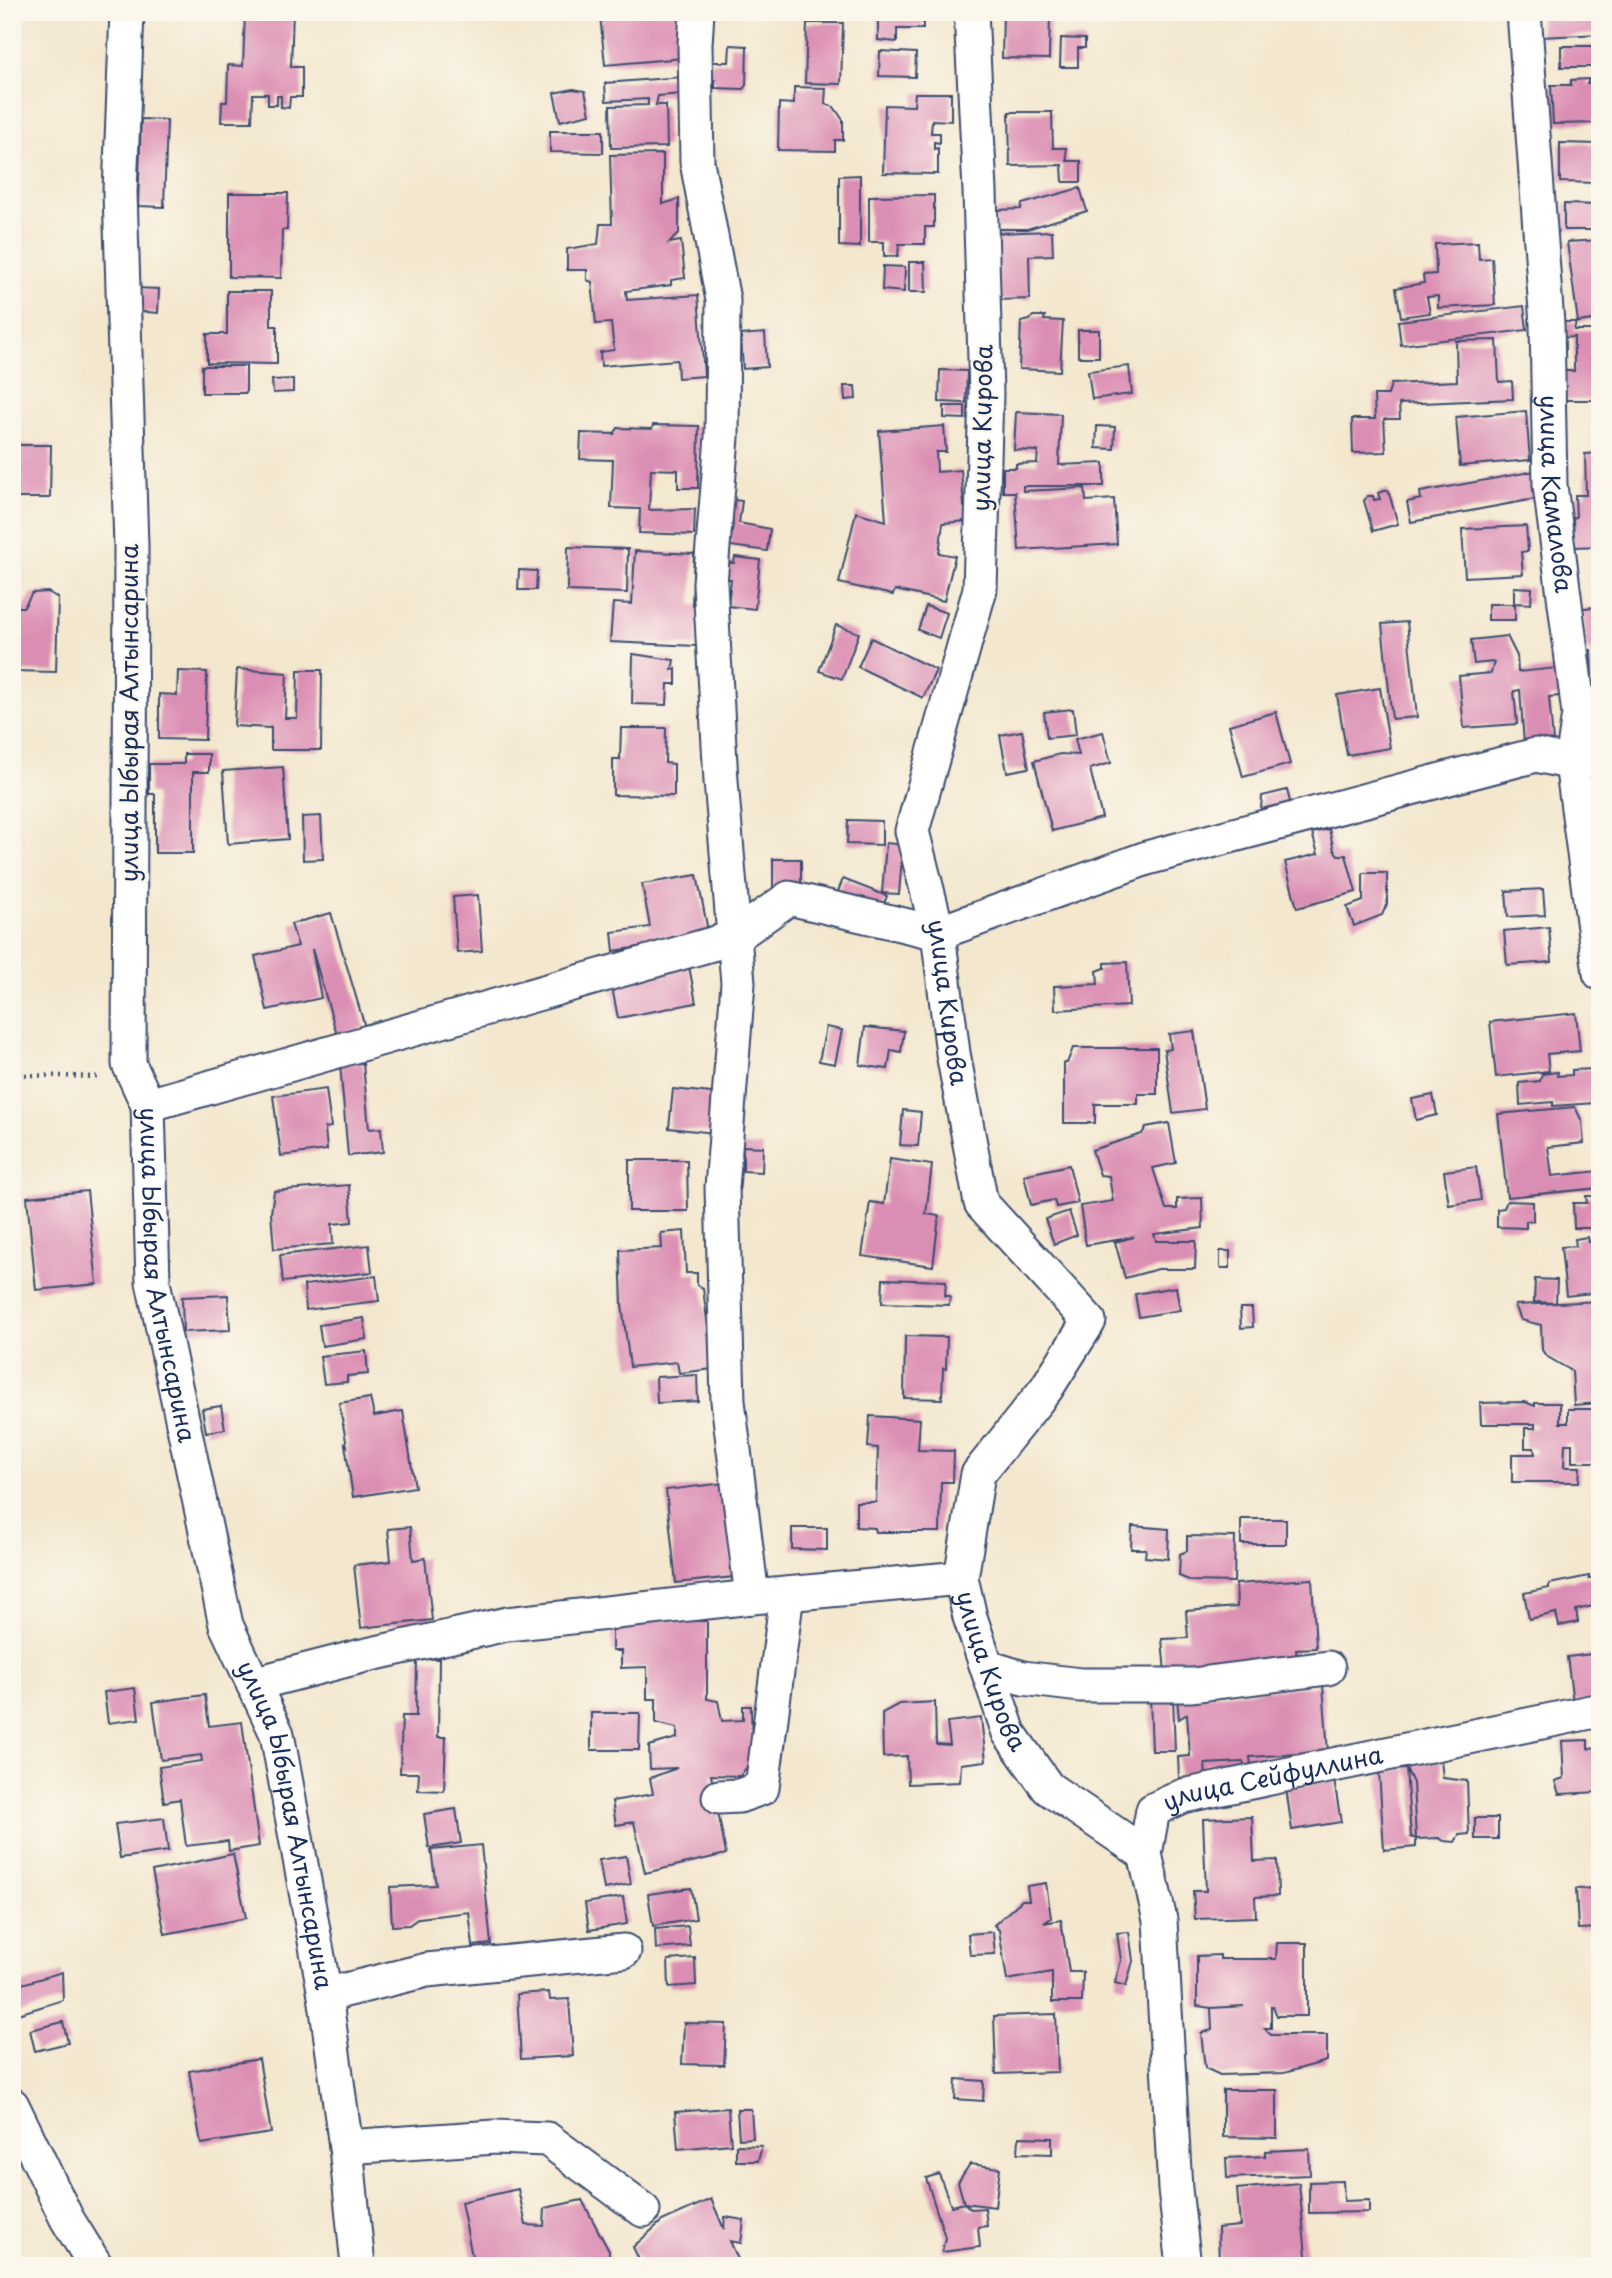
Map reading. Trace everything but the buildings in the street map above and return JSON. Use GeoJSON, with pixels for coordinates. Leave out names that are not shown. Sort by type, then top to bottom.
{"type":"FeatureCollection","features":[{"type":"Feature","properties":{"kind":"street","name":"улица Ыбырая Алтынсарина"},"geometry":{"type":"LineString","coordinates":[[127,12],[120,192],[131,546],[130,1064],[148,1105],[153,1282],[226,1625],[277,1734],[325,1995],[346,2147],[358,2266]]}},
{"type":"Feature","properties":{"kind":"street"},"geometry":{"type":"LineString","coordinates":[[697,12],[697,162],[723,300],[722,437],[710,583],[738,983],[722,1201],[729,1401],[752,1597]]}},
{"type":"Feature","properties":{"kind":"street","name":"улица Кирова"},"geometry":{"type":"LineString","coordinates":[[971,12],[986,394],[980,589],[912,831],[938,933],[953,1053],[981,1203],[1089,1321],[1046,1389],[978,1475],[961,1578],[970,1618],[1009,1733],[1048,1788],[1144,1854]]}},
{"type":"Feature","properties":{"kind":"street","name":"улица Камалова"},"geometry":{"type":"LineString","coordinates":[[1524,12],[1547,324],[1550,485],[1586,760],[1600,972]]}},
{"type":"Feature","properties":{"kind":"street"},"geometry":{"type":"LineString","coordinates":[[148,1105],[733,938],[789,898],[938,933],[1147,858],[1536,755],[1586,760]]}},
{"type":"Feature","properties":{"kind":"street"},"geometry":{"type":"LineString","coordinates":[[253,1684],[362,1656],[507,1624],[752,1597],[961,1578]]}},
{"type":"Feature","properties":{"kind":"street"},"geometry":{"type":"LineString","coordinates":[[719,1797],[739,1796],[762,1788],[787,1594]]}},
{"type":"Feature","properties":{"kind":"street"},"geometry":{"type":"LineString","coordinates":[[987,1667],[1023,1678],[1069,1683],[1150,1685],[1192,1685],[1328,1668]]}},
{"type":"Feature","properties":{"kind":"street","name":"улица Сейфуллина"},"geometry":{"type":"LineString","coordinates":[[1184,2266],[1175,2189],[1160,1920],[1144,1854],[1153,1810],[1183,1796],[1600,1710]]}},
{"type":"Feature","properties":{"kind":"street"},"geometry":{"type":"LineString","coordinates":[[325,1995],[427,1970],[624,1951]]}},
{"type":"Feature","properties":{"kind":"street"},"geometry":{"type":"LineString","coordinates":[[12,2105],[67,2219],[96,2266]]}},
{"type":"Feature","properties":{"kind":"street"},"geometry":{"type":"LineString","coordinates":[[346,2147],[495,2137],[547,2139],[643,2210]]}},
{"type":"Feature","properties":{"kind":"path"},"geometry":{"type":"LineString","coordinates":[[12,1070],[24,1075],[102,1077],[130,1064]]}}]}
